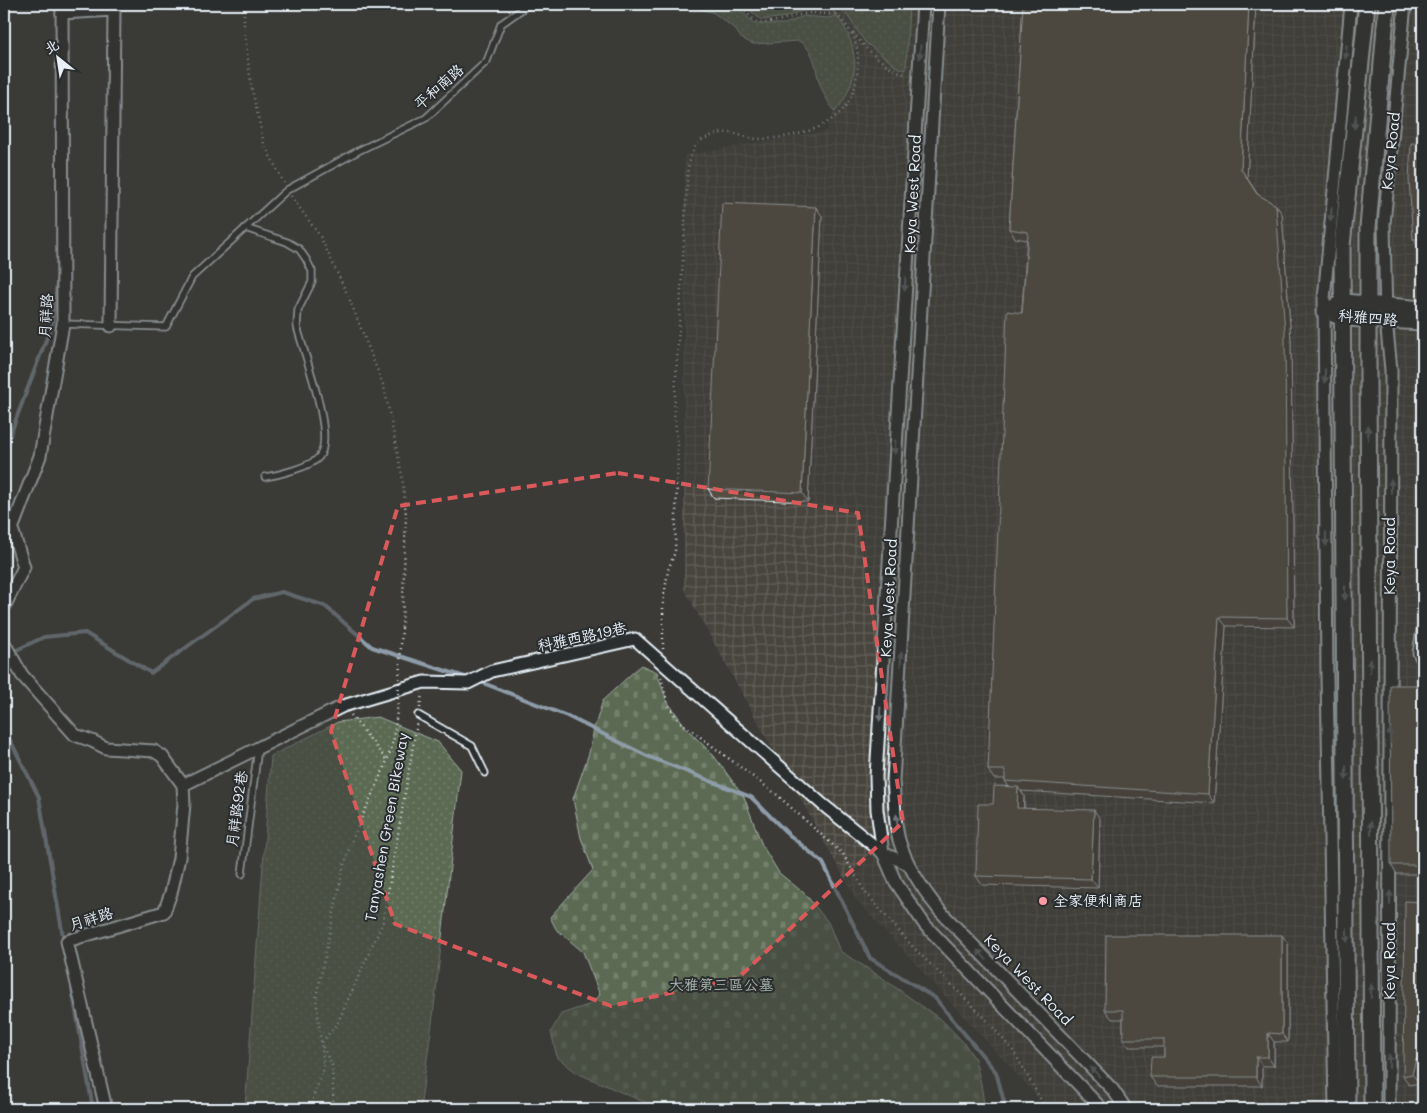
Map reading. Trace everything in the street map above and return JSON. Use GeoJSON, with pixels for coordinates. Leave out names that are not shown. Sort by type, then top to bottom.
{"type":"FeatureCollection","features":[{"type":"Feature","properties":{"kind":"street","name":"Keya West Road"},"geometry":{"type":"LineString","coordinates":[[923,4],[876,776],[883,853],[895,882],[925,925],[1102,1109]]}},
{"type":"Feature","properties":{"kind":"street","name":"Keya West Road"},"geometry":{"type":"LineString","coordinates":[[939,4],[893,781],[898,839],[908,864],[940,911],[1113,1090],[1126,1109]]}},
{"type":"Feature","properties":{"kind":"street"},"geometry":{"type":"LineString","coordinates":[[1335,1109],[1327,687],[1324,312],[1328,246],[1351,4]]}},
{"type":"Feature","properties":{"kind":"street"},"geometry":{"type":"LineString","coordinates":[[1347,1109],[1344,302],[1342,246],[1367,4]]}},
{"type":"Feature","properties":{"kind":"street","name":"Keya Road"},"geometry":{"type":"LineString","coordinates":[[1372,1109],[1368,228],[1388,4]]}},
{"type":"Feature","properties":{"kind":"street","name":"Keya Road"},"geometry":{"type":"LineString","coordinates":[[1389,1109],[1391,370],[1386,312],[1384,224],[1405,4]]}},
{"type":"Feature","properties":{"kind":"street","name":"月祥路"},"geometry":{"type":"LineString","coordinates":[[4,607],[24,567],[12,528],[40,456],[62,324],[62,8],[114,10],[111,326]]}},
{"type":"Feature","properties":{"kind":"street","name":"科雅四路"},"geometry":{"type":"LineString","coordinates":[[1324,312],[1344,302],[1369,311],[1386,312],[1423,309]]}},
{"type":"Feature","properties":{"kind":"street","name":"科雅四路"},"geometry":{"type":"LineString","coordinates":[[1324,312],[1344,318],[1369,311]]}},
{"type":"Feature","properties":{"kind":"street","name":"科雅四路"},"geometry":{"type":"LineString","coordinates":[[1386,312],[1423,322]]}},
{"type":"Feature","properties":{"kind":"street"},"geometry":{"type":"LineString","coordinates":[[1423,630],[1419,653],[1423,660]]}},
{"type":"Feature","properties":{"kind":"street","name":"科雅西路19巷"},"geometry":{"type":"LineString","coordinates":[[258,748],[344,706],[424,682],[468,683],[492,671],[635,639],[822,804],[883,853],[908,864]]}},
{"type":"Feature","properties":{"kind":"street"},"geometry":{"type":"LineString","coordinates":[[4,644],[22,675],[75,735],[106,748],[154,751],[162,756],[183,785],[258,748]]}},
{"type":"Feature","properties":{"kind":"street","name":"月祥路"},"geometry":{"type":"LineString","coordinates":[[106,1109],[67,941],[164,912],[171,893],[179,858],[184,804],[183,785]]}},
{"type":"Feature","properties":{"kind":"lane","name":"平和南路"},"geometry":{"type":"LineString","coordinates":[[111,326],[166,327],[192,276],[287,190],[358,151],[426,118],[487,61],[501,24],[529,4]]}},
{"type":"Feature","properties":{"kind":"lane"},"geometry":{"type":"LineString","coordinates":[[245,228],[276,238],[299,249],[312,271],[312,282],[298,310],[297,326],[324,426],[323,448],[319,457],[310,463],[265,477]]}},
{"type":"Feature","properties":{"kind":"lane"},"geometry":{"type":"LineString","coordinates":[[62,324],[111,326]]}},
{"type":"Feature","properties":{"kind":"lane"},"geometry":{"type":"LineString","coordinates":[[418,715],[472,746],[485,773]]}},
{"type":"Feature","properties":{"kind":"lane","name":"月祥路92巷"},"geometry":{"type":"LineString","coordinates":[[242,874],[258,748]]}},
{"type":"Feature","properties":{"kind":"path"},"geometry":{"type":"LineString","coordinates":[[244,4],[244,27],[251,85],[264,144],[287,190],[320,236],[350,298],[384,388],[402,474],[406,514],[402,628],[394,738],[387,761],[352,840],[343,869],[316,998],[324,1069],[310,1109]]}},
{"type":"Feature","properties":{"kind":"path"},"geometry":{"type":"LineString","coordinates":[[738,4],[757,23],[778,22],[811,13],[823,15],[836,13]]}},
{"type":"Feature","properties":{"kind":"path"},"geometry":{"type":"LineString","coordinates":[[827,4],[864,47],[882,62],[898,72],[918,79]]}},
{"type":"Feature","properties":{"kind":"path"},"geometry":{"type":"LineString","coordinates":[[850,30],[857,46],[859,68],[856,85],[849,101],[839,115],[824,125],[803,132],[757,139],[734,132],[725,132],[702,140],[693,148],[688,168],[674,412],[678,445],[675,552],[668,570],[663,604],[663,644],[660,670],[668,705],[679,721],[719,753],[776,794],[843,854],[865,892],[900,933],[985,1018],[1014,1052],[1046,1109]]}},
{"type":"Feature","properties":{"kind":"path","name":"Tanyashen Green Bikeway"},"geometry":{"type":"LineString","coordinates":[[321,1043],[338,1022],[383,922],[424,682]]}},
{"type":"Feature","properties":{"kind":"path","name":"Tanyashen Green Bikeway"},"geometry":{"type":"LineString","coordinates":[[344,706],[387,761]]}},
{"type":"Feature","properties":{"kind":"path"},"geometry":{"type":"LineString","coordinates":[[321,1043],[332,1065],[334,1109]]}},
{"type":"Feature","properties":{"kind":"highlighted area"},"geometry":{"type":"Polygon","coordinates":[[[618,473],[858,513],[903,822],[738,978],[611,1006],[395,924],[331,731],[398,506],[618,473]]]}},
{"type":"Feature","properties":{"kind":"shaded area"},"geometry":{"type":"Polygon","coordinates":[[[819,4],[1423,4],[1423,1109],[1049,1109],[857,901],[684,589],[685,155],[826,131],[858,53],[819,4]]]}},
{"type":"Feature","properties":{"kind":"green space"},"geometry":{"type":"Polygon","coordinates":[[[684,4],[734,4],[755,24],[785,24],[804,16],[828,18],[837,16],[845,28],[854,52],[853,76],[843,100],[835,112],[822,90],[812,56],[799,41],[753,44],[741,38],[735,29],[714,13],[684,4]]]}},
{"type":"Feature","properties":{"kind":"green space"},"geometry":{"type":"Polygon","coordinates":[[[743,4],[824,4],[831,11],[811,10],[798,12],[786,17],[761,20],[743,4]]]}},
{"type":"Feature","properties":{"kind":"green space"},"geometry":{"type":"Polygon","coordinates":[[[835,4],[909,4],[906,70],[897,67],[865,42],[847,15],[835,4]]]}},
{"type":"Feature","properties":{"kind":"green space","name":"大雅第三區公墓"},"geometry":{"type":"Polygon","coordinates":[[[641,665],[657,672],[667,701],[688,730],[714,756],[744,797],[762,845],[779,873],[805,894],[828,922],[840,951],[878,975],[943,1021],[964,1043],[975,1059],[985,1109],[660,1109],[577,1073],[557,1057],[551,1032],[561,1014],[588,1005],[600,995],[583,952],[556,929],[550,917],[593,870],[581,838],[573,799],[589,753],[603,700],[641,665]]]}},
{"type":"Feature","properties":{"kind":"green space"},"geometry":{"type":"Polygon","coordinates":[[[378,717],[438,742],[461,770],[433,1016],[420,1109],[245,1109],[271,756],[338,722],[378,717]]]}},
{"type":"Feature","properties":{"kind":"building"},"geometry":{"type":"Polygon","coordinates":[[[1023,4],[1249,4],[1241,169],[1257,194],[1276,205],[1285,332],[1287,618],[1219,617],[1208,794],[1005,781],[1005,770],[988,770],[1007,311],[1022,313],[1028,232],[1009,229],[1023,4]]]}},
{"type":"Feature","properties":{"kind":"building"},"geometry":{"type":"Polygon","coordinates":[[[1423,15],[1423,60],[1419,59],[1423,15]]]}},
{"type":"Feature","properties":{"kind":"building"},"geometry":{"type":"Polygon","coordinates":[[[1411,143],[1423,144],[1423,239],[1413,239],[1409,180],[1411,143]]]}},
{"type":"Feature","properties":{"kind":"building"},"geometry":{"type":"Polygon","coordinates":[[[722,203],[816,207],[802,493],[708,489],[722,203]]]}},
{"type":"Feature","properties":{"kind":"building"},"geometry":{"type":"Polygon","coordinates":[[[1390,685],[1423,685],[1423,865],[1391,865],[1390,685]]]}},
{"type":"Feature","properties":{"kind":"building"},"geometry":{"type":"Polygon","coordinates":[[[994,786],[1018,787],[1017,808],[1094,810],[1091,879],[976,876],[978,804],[993,804],[994,786]]]}},
{"type":"Feature","properties":{"kind":"building"},"geometry":{"type":"Polygon","coordinates":[[[1405,901],[1423,902],[1423,1059],[1416,1059],[1412,1074],[1403,1076],[1405,901]]]}},
{"type":"Feature","properties":{"kind":"building"},"geometry":{"type":"Polygon","coordinates":[[[1106,935],[1282,935],[1282,1034],[1268,1033],[1268,1057],[1256,1057],[1256,1077],[1150,1077],[1151,1057],[1164,1057],[1164,1039],[1123,1039],[1123,1010],[1105,1010],[1106,935]]]}},
{"type":"Feature","properties":{"kind":"waterway"},"geometry":{"type":"LineString","coordinates":[[68,160],[68,193]]}},
{"type":"Feature","properties":{"kind":"waterway"},"geometry":{"type":"LineString","coordinates":[[4,451],[52,324],[58,275]]}},
{"type":"Feature","properties":{"kind":"waterway"},"geometry":{"type":"LineString","coordinates":[[4,656],[44,637],[85,633],[151,673],[253,599],[282,592],[325,606],[372,647],[471,679]]}},
{"type":"Feature","properties":{"kind":"waterway"},"geometry":{"type":"LineString","coordinates":[[478,681],[567,716],[647,756],[751,797],[787,833],[823,863],[870,958],[935,998],[996,1072],[1006,1109]]}},
{"type":"Feature","properties":{"kind":"waterway"},"geometry":{"type":"LineString","coordinates":[[4,736],[9,738],[39,797],[64,942]]}},
{"type":"Feature","properties":{"kind":"waterway"},"geometry":{"type":"LineString","coordinates":[[72,988],[93,1109]]}},
{"type":"Feature","properties":{"kind":"place","name":"全家便利商店"},"geometry":{"type":"Point","coordinates":[1043,901]}}]}
